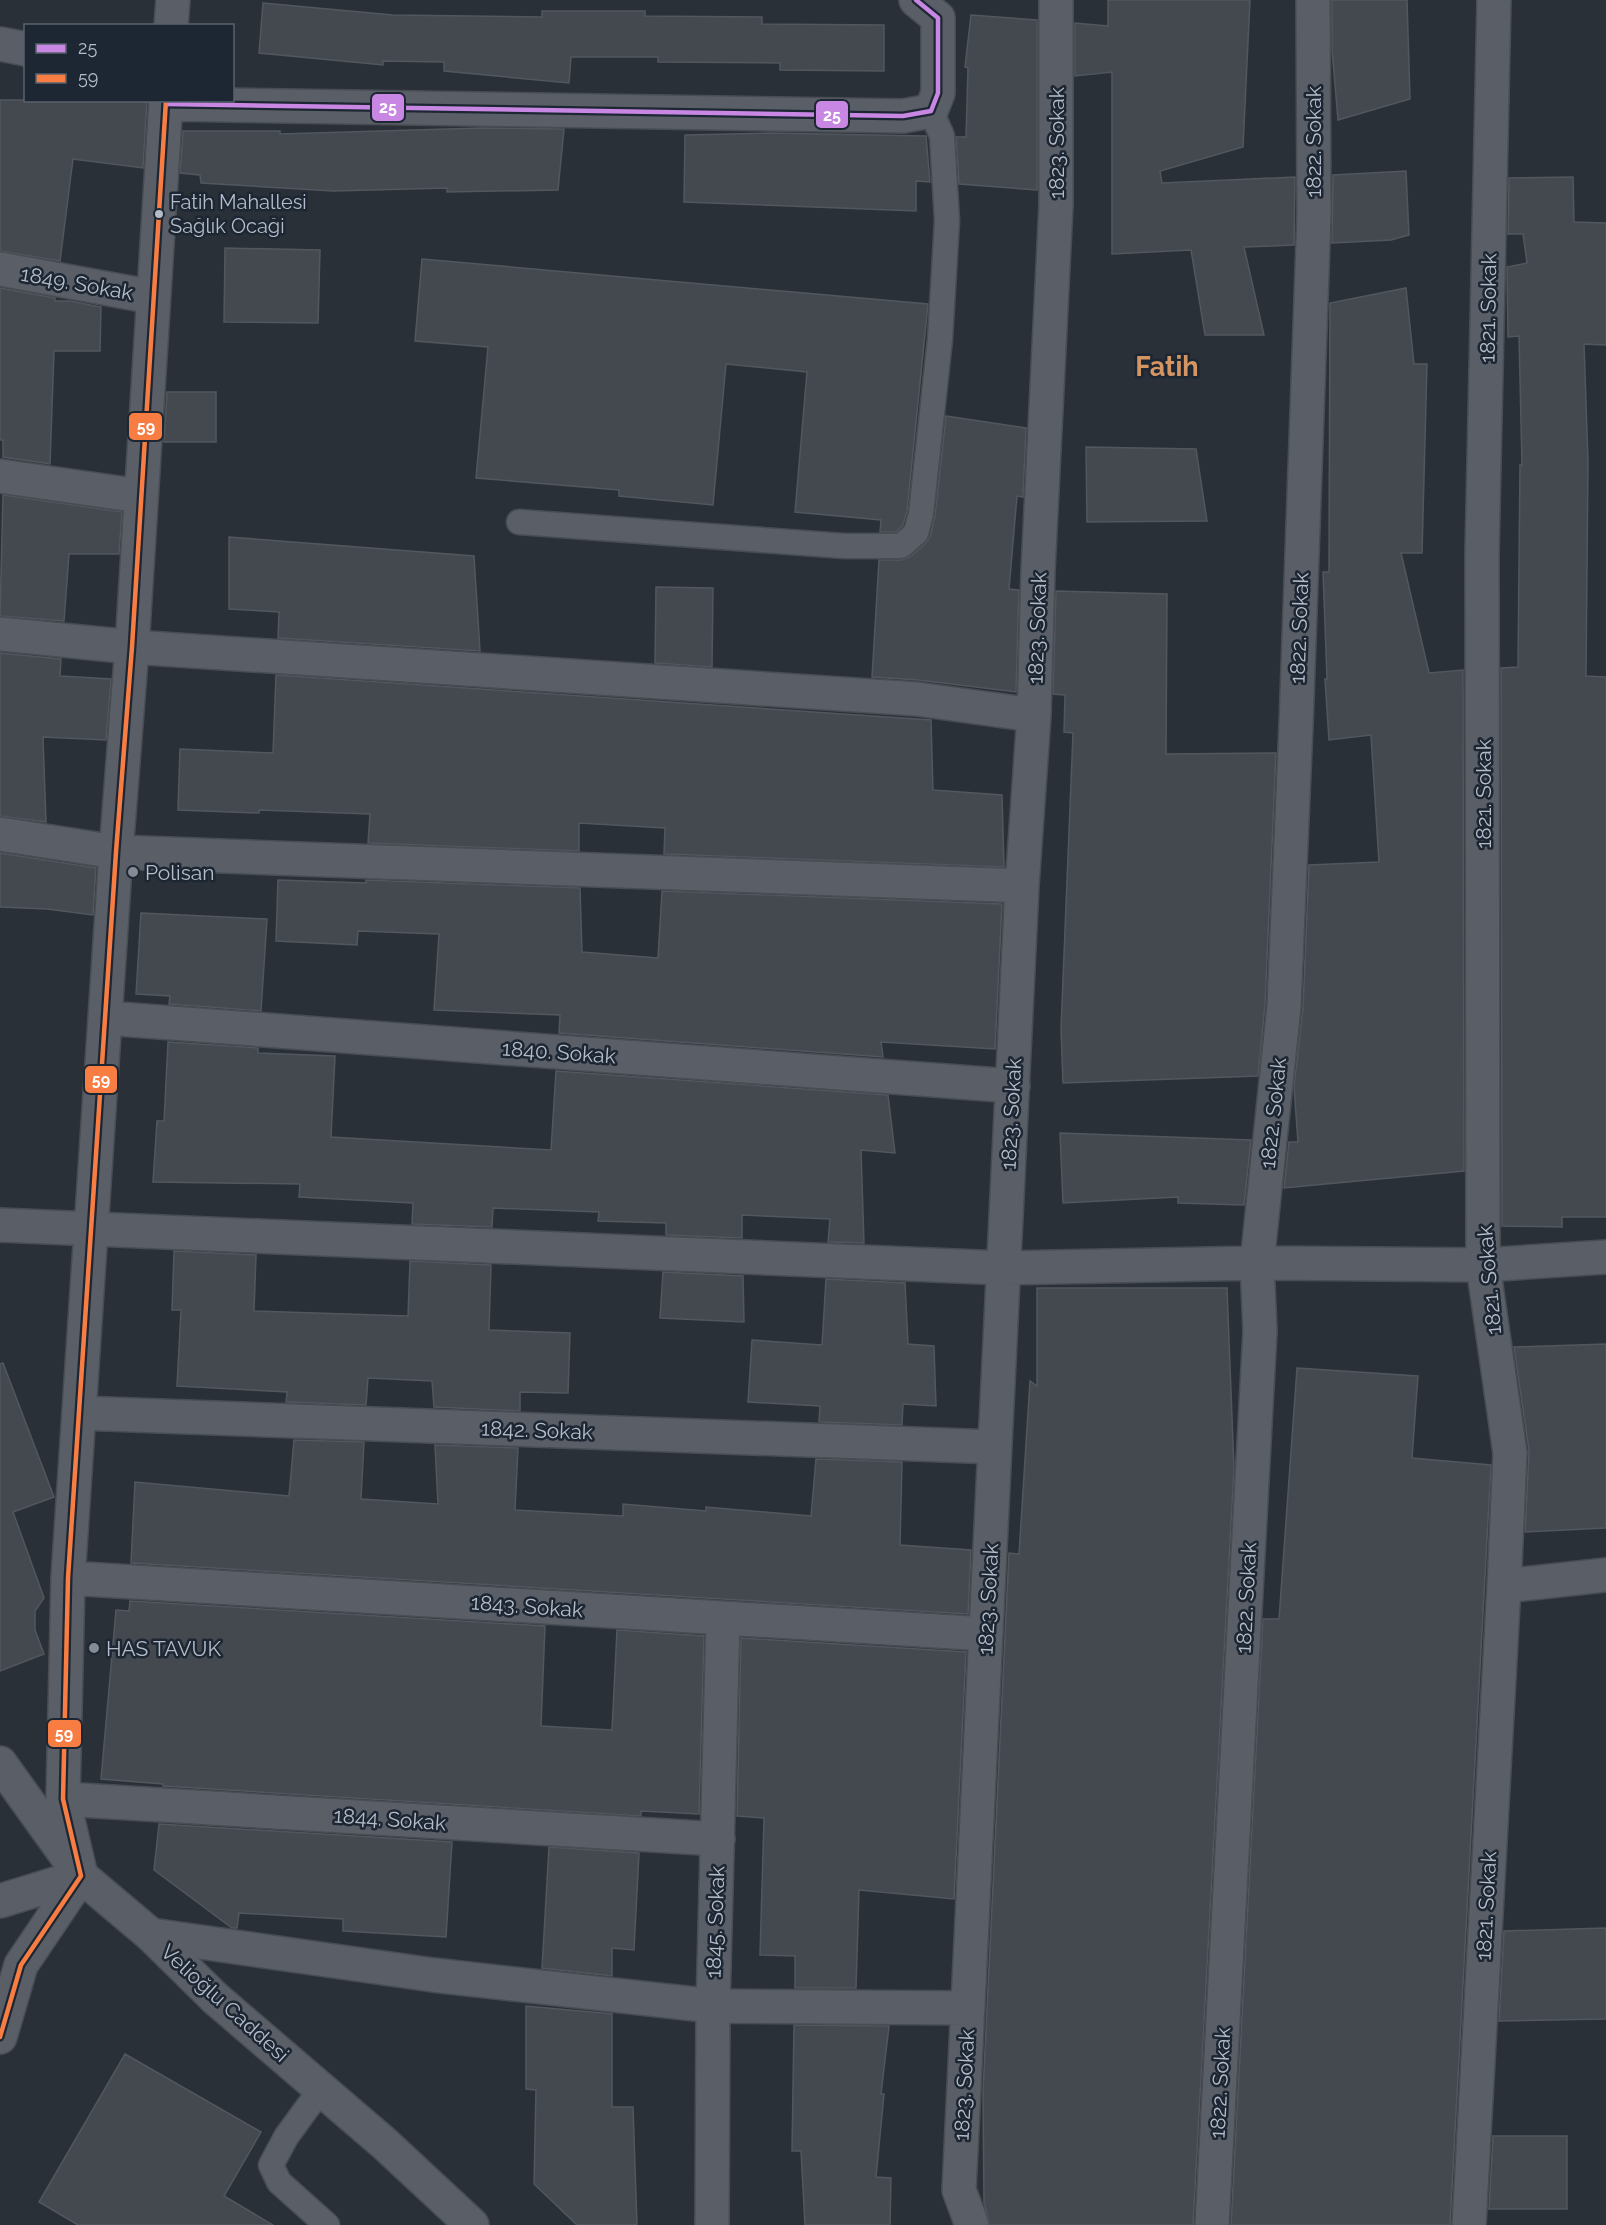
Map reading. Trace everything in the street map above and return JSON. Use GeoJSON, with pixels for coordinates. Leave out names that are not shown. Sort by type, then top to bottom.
{"type":"FeatureCollection","features":[{"type":"Feature","properties":{"kind":"street"},"geometry":{"type":"LineString","coordinates":[[171,24],[172,0]]}},
{"type":"Feature","properties":{"kind":"street"},"geometry":{"type":"LineString","coordinates":[[0,2037],[21,1965],[81,1876],[63,1799],[68,1578],[116,852],[132,647],[166,102],[903,116],[931,111],[938,93],[938,18],[916,0]]}},
{"type":"Feature","properties":{"kind":"street","name":"1823. Sokak"},"geometry":{"type":"LineString","coordinates":[[972,2225],[959,2190],[1022,886],[1035,715],[1038,571],[1056,205],[1056,0]]}},
{"type":"Feature","properties":{"kind":"street","name":"1822. Sokak"},"geometry":{"type":"LineString","coordinates":[[1212,2225],[1260,1331],[1257,1263],[1284,1006],[1314,214],[1313,0]]}},
{"type":"Feature","properties":{"kind":"street","name":"1821. Sokak"},"geometry":{"type":"LineString","coordinates":[[1469,2225],[1510,1453],[1484,1265],[1482,555],[1494,0]]}},
{"type":"Feature","properties":{"kind":"street"},"geometry":{"type":"LineString","coordinates":[[0,44],[24,49]]}},
{"type":"Feature","properties":{"kind":"street","name":"1849. Sokak"},"geometry":{"type":"LineString","coordinates":[[0,270],[153,297]]}},
{"type":"Feature","properties":{"kind":"street"},"geometry":{"type":"LineString","coordinates":[[0,476],[140,496]]}},
{"type":"Feature","properties":{"kind":"street"},"geometry":{"type":"LineString","coordinates":[[0,634],[132,647],[917,699],[1035,715]]}},
{"type":"Feature","properties":{"kind":"street"},"geometry":{"type":"LineString","coordinates":[[0,834],[116,852],[1022,886]]}},
{"type":"Feature","properties":{"kind":"street","name":"1840. Sokak"},"geometry":{"type":"LineString","coordinates":[[105,1018],[1012,1086]]}},
{"type":"Feature","properties":{"kind":"street"},"geometry":{"type":"LineString","coordinates":[[0,1225],[1004,1268],[1257,1263],[1484,1265],[1606,1257]]}},
{"type":"Feature","properties":{"kind":"street","name":"1842. Sokak"},"geometry":{"type":"LineString","coordinates":[[79,1413],[995,1447]]}},
{"type":"Feature","properties":{"kind":"street"},"geometry":{"type":"LineString","coordinates":[[1504,1586],[1606,1575]]}},
{"type":"Feature","properties":{"kind":"street","name":"1843. Sokak"},"geometry":{"type":"LineString","coordinates":[[68,1578],[986,1635]]}},
{"type":"Feature","properties":{"kind":"street","name":"1845. Sokak"},"geometry":{"type":"LineString","coordinates":[[712,2225],[713,2006],[723,1618]]}},
{"type":"Feature","properties":{"kind":"street","name":"Velioğlu Caddesi"},"geometry":{"type":"LineString","coordinates":[[0,1763],[81,1876],[151,1935],[215,1998],[394,2152],[472,2225]]}},
{"type":"Feature","properties":{"kind":"street","name":"1844. Sokak"},"geometry":{"type":"LineString","coordinates":[[63,1799],[718,1839]]}},
{"type":"Feature","properties":{"kind":"street"},"geometry":{"type":"LineString","coordinates":[[0,1901],[81,1876]]}},
{"type":"Feature","properties":{"kind":"street"},"geometry":{"type":"LineString","coordinates":[[151,1935],[433,1975],[713,2006],[968,2008]]}},
{"type":"Feature","properties":{"kind":"lane"},"geometry":{"type":"LineString","coordinates":[[519,522],[844,546],[901,546],[916,533],[921,514],[940,339],[947,221],[942,136],[931,111]]}},
{"type":"Feature","properties":{"kind":"lane"},"geometry":{"type":"LineString","coordinates":[[321,2089],[286,2137],[271,2165],[279,2182],[327,2225]]}},
{"type":"Feature","properties":{"kind":"building"},"geometry":{"type":"Polygon","coordinates":[[[1108,0],[1250,0],[1243,147],[1160,171],[1162,183],[1295,177],[1294,245],[1244,247],[1264,335],[1205,335],[1191,250],[1112,254],[1112,72],[1075,76],[1075,23],[1108,26],[1108,0]]]}},
{"type":"Feature","properties":{"kind":"building"},"geometry":{"type":"Polygon","coordinates":[[[1332,0],[1407,0],[1410,99],[1338,120],[1332,49],[1332,0]]]}},
{"type":"Feature","properties":{"kind":"building"},"geometry":{"type":"Polygon","coordinates":[[[263,3],[393,15],[542,17],[542,11],[645,11],[645,16],[762,17],[762,24],[884,25],[884,71],[780,70],[780,63],[658,62],[658,57],[571,57],[569,83],[444,71],[444,62],[383,61],[383,65],[259,53],[263,3]]]}},
{"type":"Feature","properties":{"kind":"building"},"geometry":{"type":"Polygon","coordinates":[[[971,15],[1037,20],[1037,190],[959,184],[956,137],[966,137],[968,68],[965,67],[971,15]]]}},
{"type":"Feature","properties":{"kind":"building"},"geometry":{"type":"Polygon","coordinates":[[[0,100],[147,102],[143,168],[73,159],[60,261],[0,251],[0,100]]]}},
{"type":"Feature","properties":{"kind":"building"},"geometry":{"type":"Polygon","coordinates":[[[481,128],[564,129],[558,190],[447,192],[447,188],[333,191],[201,183],[200,175],[180,173],[183,131],[280,131],[280,134],[481,128]]]}},
{"type":"Feature","properties":{"kind":"building"},"geometry":{"type":"Polygon","coordinates":[[[770,133],[926,136],[930,182],[916,181],[916,211],[684,202],[685,135],[770,133]]]}},
{"type":"Feature","properties":{"kind":"building"},"geometry":{"type":"Polygon","coordinates":[[[1406,171],[1409,235],[1391,240],[1332,243],[1333,175],[1406,171]]]}},
{"type":"Feature","properties":{"kind":"building"},"geometry":{"type":"Polygon","coordinates":[[[1573,177],[1574,222],[1606,223],[1606,345],[1584,344],[1588,461],[1586,676],[1606,677],[1606,1217],[1562,1217],[1562,1227],[1502,1226],[1501,668],[1518,667],[1520,465],[1522,465],[1519,336],[1508,337],[1507,267],[1527,263],[1523,234],[1508,234],[1509,178],[1573,177]]]}},
{"type":"Feature","properties":{"kind":"building"},"geometry":{"type":"Polygon","coordinates":[[[225,248],[320,250],[318,323],[224,322],[225,248]]]}},
{"type":"Feature","properties":{"kind":"building"},"geometry":{"type":"Polygon","coordinates":[[[422,259],[928,304],[907,511],[903,525],[896,532],[880,532],[881,520],[795,512],[807,372],[726,364],[713,505],[619,496],[619,490],[476,478],[488,347],[415,341],[422,259]]]}},
{"type":"Feature","properties":{"kind":"building"},"geometry":{"type":"Polygon","coordinates":[[[0,288],[55,298],[55,301],[70,301],[101,307],[100,351],[54,351],[50,464],[3,457],[3,440],[0,440],[0,288]]]}},
{"type":"Feature","properties":{"kind":"building"},"geometry":{"type":"Polygon","coordinates":[[[1406,288],[1414,364],[1427,364],[1422,553],[1401,553],[1429,673],[1463,670],[1464,1171],[1284,1188],[1289,1142],[1298,1142],[1294,1087],[1303,1007],[1309,865],[1379,862],[1371,735],[1329,740],[1325,679],[1327,679],[1323,572],[1329,572],[1330,303],[1406,288]]]}},
{"type":"Feature","properties":{"kind":"building"},"geometry":{"type":"Polygon","coordinates":[[[167,392],[216,392],[216,442],[164,442],[167,392]]]}},
{"type":"Feature","properties":{"kind":"building"},"geometry":{"type":"Polygon","coordinates":[[[946,416],[1026,428],[1023,497],[1017,496],[1009,589],[1019,590],[1016,692],[872,677],[879,560],[901,560],[910,557],[930,537],[935,516],[946,416]]]}},
{"type":"Feature","properties":{"kind":"building"},"geometry":{"type":"Polygon","coordinates":[[[1086,447],[1196,449],[1207,521],[1087,522],[1086,447]]]}},
{"type":"Feature","properties":{"kind":"building"},"geometry":{"type":"Polygon","coordinates":[[[3,495],[122,512],[119,554],[69,554],[64,621],[0,616],[3,495]]]}},
{"type":"Feature","properties":{"kind":"building"},"geometry":{"type":"Polygon","coordinates":[[[229,537],[474,556],[480,651],[278,638],[279,612],[229,609],[229,537]]]}},
{"type":"Feature","properties":{"kind":"building"},"geometry":{"type":"Polygon","coordinates":[[[656,587],[713,588],[712,667],[655,663],[656,587]]]}},
{"type":"Feature","properties":{"kind":"building"},"geometry":{"type":"Polygon","coordinates":[[[1056,591],[1167,594],[1166,754],[1276,753],[1265,1005],[1258,1076],[1063,1083],[1061,1029],[1073,733],[1064,732],[1065,695],[1053,694],[1056,591]]]}},
{"type":"Feature","properties":{"kind":"building"},"geometry":{"type":"Polygon","coordinates":[[[0,653],[61,659],[60,676],[111,679],[106,740],[43,737],[46,822],[0,816],[0,653]]]}},
{"type":"Feature","properties":{"kind":"building"},"geometry":{"type":"Polygon","coordinates":[[[276,675],[931,720],[933,790],[1002,795],[1004,867],[664,854],[665,828],[579,823],[579,851],[368,843],[370,814],[178,810],[180,749],[273,753],[276,675]]]}},
{"type":"Feature","properties":{"kind":"building"},"geometry":{"type":"Polygon","coordinates":[[[0,853],[96,868],[93,915],[47,909],[0,907],[0,853]]]}},
{"type":"Feature","properties":{"kind":"building"},"geometry":{"type":"Polygon","coordinates":[[[278,880],[366,883],[366,880],[580,888],[582,952],[658,958],[662,891],[1002,904],[995,1049],[881,1042],[883,1057],[559,1033],[560,1015],[434,1010],[439,934],[358,931],[357,945],[276,941],[278,880]]]}},
{"type":"Feature","properties":{"kind":"building"},"geometry":{"type":"Polygon","coordinates":[[[141,913],[267,919],[261,1011],[169,1004],[170,996],[136,994],[141,913]]]}},
{"type":"Feature","properties":{"kind":"building"},"geometry":{"type":"Polygon","coordinates":[[[168,1042],[258,1048],[258,1053],[335,1056],[331,1137],[551,1150],[556,1071],[888,1095],[895,1153],[861,1150],[864,1243],[828,1242],[830,1219],[742,1215],[742,1238],[666,1235],[666,1223],[598,1221],[599,1212],[493,1208],[492,1227],[412,1224],[413,1203],[299,1197],[300,1184],[153,1182],[157,1121],[164,1121],[168,1042]]]}},
{"type":"Feature","properties":{"kind":"building"},"geometry":{"type":"Polygon","coordinates":[[[1060,1133],[1251,1140],[1244,1205],[1178,1203],[1178,1197],[1063,1203],[1060,1133]]]}},
{"type":"Feature","properties":{"kind":"building"},"geometry":{"type":"Polygon","coordinates":[[[174,1251],[256,1255],[254,1311],[408,1316],[410,1261],[491,1265],[489,1330],[570,1333],[568,1393],[520,1392],[520,1411],[434,1407],[432,1381],[368,1378],[366,1405],[286,1402],[287,1392],[177,1386],[181,1310],[172,1310],[174,1251]]]}},
{"type":"Feature","properties":{"kind":"building"},"geometry":{"type":"Polygon","coordinates":[[[663,1272],[743,1276],[744,1322],[660,1318],[663,1272]]]}},
{"type":"Feature","properties":{"kind":"building"},"geometry":{"type":"Polygon","coordinates":[[[826,1279],[905,1283],[908,1344],[934,1346],[936,1406],[903,1404],[902,1425],[819,1422],[820,1406],[748,1402],[752,1340],[822,1345],[826,1279]]]}},
{"type":"Feature","properties":{"kind":"building"},"geometry":{"type":"Polygon","coordinates":[[[1037,1288],[1227,1288],[1234,1469],[1193,2225],[990,2225],[984,2203],[983,2092],[1009,1553],[1019,1554],[1030,1381],[1037,1386],[1037,1288]]]}},
{"type":"Feature","properties":{"kind":"building"},"geometry":{"type":"Polygon","coordinates":[[[1606,1344],[1606,1528],[1525,1532],[1529,1451],[1514,1347],[1606,1344]]]}},
{"type":"Feature","properties":{"kind":"building"},"geometry":{"type":"Polygon","coordinates":[[[3,1363],[54,1497],[13,1512],[44,1598],[35,1611],[35,1630],[44,1654],[0,1671],[0,1364],[3,1363]]]}},
{"type":"Feature","properties":{"kind":"building"},"geometry":{"type":"Polygon","coordinates":[[[1297,1368],[1418,1376],[1412,1458],[1491,1465],[1450,2225],[1231,2225],[1263,1619],[1279,1619],[1297,1368]]]}},
{"type":"Feature","properties":{"kind":"building"},"geometry":{"type":"Polygon","coordinates":[[[294,1440],[364,1442],[361,1499],[438,1504],[435,1445],[518,1448],[515,1510],[623,1516],[623,1504],[706,1511],[706,1507],[811,1516],[816,1459],[902,1462],[900,1545],[971,1550],[968,1614],[131,1563],[135,1482],[289,1496],[294,1440]]]}},
{"type":"Feature","properties":{"kind":"building"},"geometry":{"type":"Polygon","coordinates":[[[130,1601],[545,1626],[541,1726],[612,1730],[617,1630],[704,1636],[699,1814],[641,1811],[641,1816],[163,1786],[163,1784],[101,1779],[116,1610],[129,1611],[130,1601]]]}},
{"type":"Feature","properties":{"kind":"building"},"geometry":{"type":"Polygon","coordinates":[[[741,1638],[966,1652],[954,1899],[859,1890],[856,1988],[795,1988],[795,1956],[760,1955],[764,1818],[737,1816],[741,1638]]]}},
{"type":"Feature","properties":{"kind":"building"},"geometry":{"type":"Polygon","coordinates":[[[159,1824],[452,1842],[446,1937],[343,1931],[343,1919],[239,1913],[237,1928],[232,1928],[154,1870],[159,1824]]]}},
{"type":"Feature","properties":{"kind":"building"},"geometry":{"type":"Polygon","coordinates":[[[549,1847],[639,1853],[634,1950],[612,1948],[612,1976],[542,1968],[549,1847]]]}},
{"type":"Feature","properties":{"kind":"building"},"geometry":{"type":"Polygon","coordinates":[[[1606,1928],[1606,2019],[1499,2021],[1504,1931],[1606,1928]]]}},
{"type":"Feature","properties":{"kind":"building"},"geometry":{"type":"Polygon","coordinates":[[[526,2006],[612,2014],[612,2107],[633,2107],[637,2225],[577,2225],[534,2184],[536,2090],[526,2089],[526,2006]]]}},
{"type":"Feature","properties":{"kind":"building"},"geometry":{"type":"Polygon","coordinates":[[[794,2025],[889,2026],[881,2094],[884,2094],[876,2177],[891,2178],[890,2225],[805,2225],[801,2151],[792,2151],[794,2025]]]}},
{"type":"Feature","properties":{"kind":"building"},"geometry":{"type":"Polygon","coordinates":[[[125,2054],[261,2132],[224,2196],[273,2225],[78,2225],[39,2202],[125,2054]]]}},
{"type":"Feature","properties":{"kind":"building"},"geometry":{"type":"Polygon","coordinates":[[[1493,2136],[1567,2136],[1567,2209],[1489,2209],[1493,2136]]]}},
{"type":"Feature","properties":{"kind":"transit line","name":"25"},"geometry":{"type":"LineString","coordinates":[[166,104],[903,116],[931,111],[938,93],[938,18],[916,0]]}},
{"type":"Feature","properties":{"kind":"transit line","name":"59"},"geometry":{"type":"LineString","coordinates":[[0,2037],[21,1965],[81,1876],[63,1799],[68,1578],[116,852],[132,647],[166,102]]}},
{"type":"Feature","properties":{"kind":"place","name":"Fatih Mahallesi Sağlık Ocaği"},"geometry":{"type":"Point","coordinates":[159,214]}},
{"type":"Feature","properties":{"kind":"place","name":"Polisan"},"geometry":{"type":"Point","coordinates":[133,872]}},
{"type":"Feature","properties":{"kind":"place","name":"HAS TAVUK"},"geometry":{"type":"Point","coordinates":[94,1648]}},
{"type":"Feature","properties":{"kind":"district","name":"Fatih"},"geometry":{"type":"Point","coordinates":[1167,366]}}]}
